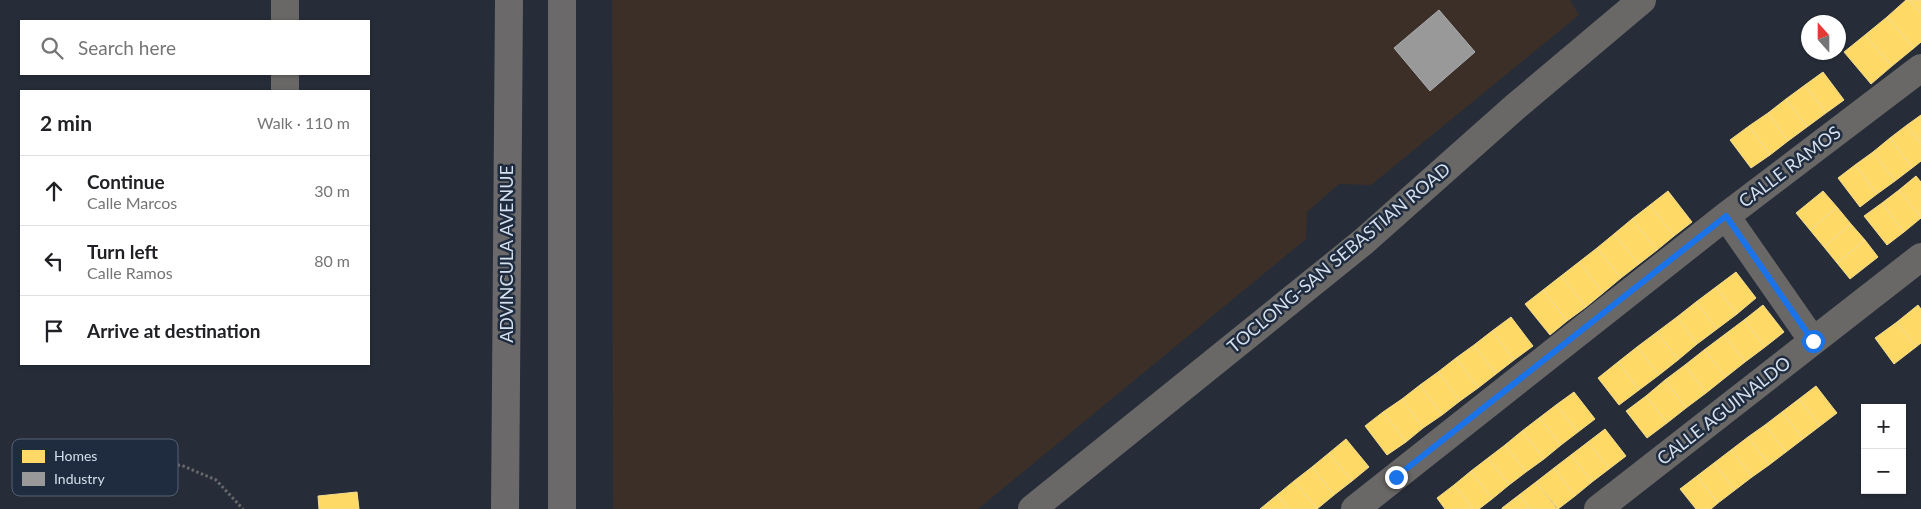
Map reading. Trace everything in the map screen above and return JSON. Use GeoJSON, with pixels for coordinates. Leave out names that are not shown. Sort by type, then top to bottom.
{"type":"FeatureCollection","features":[{"type":"Feature","properties":{"kind":"main road","name":"ADVINCULA AVENUE"},"geometry":{"type":"LineString","coordinates":[[505,509],[508,0]]}},
{"type":"Feature","properties":{"kind":"main road"},"geometry":{"type":"LineString","coordinates":[[562,0],[562,509]]}},
{"type":"Feature","properties":{"kind":"street"},"geometry":{"type":"LineString","coordinates":[[285,0],[285,20]]}},
{"type":"Feature","properties":{"kind":"street","name":"TOCLONG-SAN SEBASTIAN ROAD"},"geometry":{"type":"LineString","coordinates":[[1032,509],[1363,242],[1515,107],[1642,0]]}},
{"type":"Feature","properties":{"kind":"street","name":"CALLE RAMOS"},"geometry":{"type":"LineString","coordinates":[[1355,509],[1726,216],[1921,68]]}},
{"type":"Feature","properties":{"kind":"street"},"geometry":{"type":"LineString","coordinates":[[285,75],[286,90]]}},
{"type":"Feature","properties":{"kind":"street"},"geometry":{"type":"LineString","coordinates":[[1726,216],[1813,341]]}},
{"type":"Feature","properties":{"kind":"street","name":"CALLE AGUINALDO"},"geometry":{"type":"LineString","coordinates":[[1598,509],[1921,258]]}},
{"type":"Feature","properties":{"kind":"path"},"geometry":{"type":"LineString","coordinates":[[178,465],[216,480],[244,509]]}},
{"type":"Feature","properties":{"kind":"shaded area"},"geometry":{"type":"Polygon","coordinates":[[[612,0],[1570,0],[1579,15],[1371,185],[1339,184],[1307,212],[1306,239],[978,509],[613,509],[612,0]]]}},
{"type":"Feature","properties":{"kind":"building: Homes"},"geometry":{"type":"Polygon","coordinates":[[[1906,0],[1909,0],[1921,14],[1921,42],[1914,48],[1887,17],[1906,0]]]}},
{"type":"Feature","properties":{"kind":"building: Homes"},"geometry":{"type":"Polygon","coordinates":[[[1909,0],[1921,0],[1921,14],[1909,0]]]}},
{"type":"Feature","properties":{"kind":"building: Homes"},"geometry":{"type":"Polygon","coordinates":[[[1887,17],[1914,48],[1892,66],[1865,35],[1887,17]]]}},
{"type":"Feature","properties":{"kind":"building: Homes"},"geometry":{"type":"Polygon","coordinates":[[[1865,35],[1892,66],[1871,84],[1846,54],[1846,50],[1865,35]]]}},
{"type":"Feature","properties":{"kind":"building: Homes"},"geometry":{"type":"Polygon","coordinates":[[[1823,72],[1844,100],[1826,113],[1805,85],[1823,72]]]}},
{"type":"Feature","properties":{"kind":"building: Homes"},"geometry":{"type":"Polygon","coordinates":[[[1805,85],[1826,113],[1807,127],[1786,99],[1805,85]]]}},
{"type":"Feature","properties":{"kind":"building: Homes"},"geometry":{"type":"Polygon","coordinates":[[[1786,99],[1807,127],[1788,141],[1768,113],[1786,99]]]}},
{"type":"Feature","properties":{"kind":"building: Homes"},"geometry":{"type":"Polygon","coordinates":[[[1768,113],[1788,141],[1770,155],[1749,126],[1768,113]]]}},
{"type":"Feature","properties":{"kind":"building: Homes"},"geometry":{"type":"Polygon","coordinates":[[[1921,115],[1921,144],[1907,125],[1921,115]]]}},
{"type":"Feature","properties":{"kind":"building: Homes"},"geometry":{"type":"Polygon","coordinates":[[[1907,125],[1921,144],[1921,161],[1912,168],[1890,138],[1907,125]]]}},
{"type":"Feature","properties":{"kind":"building: Homes"},"geometry":{"type":"Polygon","coordinates":[[[1749,126],[1770,155],[1751,168],[1730,140],[1749,126]]]}},
{"type":"Feature","properties":{"kind":"building: Homes"},"geometry":{"type":"Polygon","coordinates":[[[1890,138],[1912,168],[1895,181],[1873,152],[1890,138]]]}},
{"type":"Feature","properties":{"kind":"building: Homes"},"geometry":{"type":"Polygon","coordinates":[[[1873,152],[1895,181],[1877,194],[1855,165],[1873,152]]]}},
{"type":"Feature","properties":{"kind":"building: Homes"},"geometry":{"type":"Polygon","coordinates":[[[1855,165],[1877,194],[1860,207],[1838,178],[1855,165]]]}},
{"type":"Feature","properties":{"kind":"building: Homes"},"geometry":{"type":"Polygon","coordinates":[[[1916,176],[1921,182],[1921,218],[1899,190],[1916,176]]]}},
{"type":"Feature","properties":{"kind":"building: Homes"},"geometry":{"type":"Polygon","coordinates":[[[1899,190],[1921,218],[1904,232],[1882,203],[1899,190]]]}},
{"type":"Feature","properties":{"kind":"building: Homes"},"geometry":{"type":"Polygon","coordinates":[[[1668,191],[1692,222],[1674,236],[1650,205],[1668,191]]]}},
{"type":"Feature","properties":{"kind":"building: Homes"},"geometry":{"type":"Polygon","coordinates":[[[1823,191],[1837,207],[1810,230],[1796,213],[1823,191]]]}},
{"type":"Feature","properties":{"kind":"building: Homes"},"geometry":{"type":"Polygon","coordinates":[[[1882,203],[1904,232],[1887,245],[1864,216],[1882,203]]]}},
{"type":"Feature","properties":{"kind":"building: Homes"},"geometry":{"type":"Polygon","coordinates":[[[1650,205],[1674,236],[1657,250],[1632,219],[1650,205]]]}},
{"type":"Feature","properties":{"kind":"building: Homes"},"geometry":{"type":"Polygon","coordinates":[[[1837,207],[1851,224],[1824,247],[1810,230],[1837,207]]]}},
{"type":"Feature","properties":{"kind":"building: Homes"},"geometry":{"type":"Polygon","coordinates":[[[1632,219],[1657,250],[1639,264],[1614,234],[1632,219]]]}},
{"type":"Feature","properties":{"kind":"building: Homes"},"geometry":{"type":"Polygon","coordinates":[[[1851,224],[1865,240],[1837,263],[1824,247],[1851,224]]]}},
{"type":"Feature","properties":{"kind":"building: Homes"},"geometry":{"type":"Polygon","coordinates":[[[1614,234],[1639,264],[1621,278],[1597,248],[1614,234]]]}},
{"type":"Feature","properties":{"kind":"building: Homes"},"geometry":{"type":"Polygon","coordinates":[[[1865,240],[1878,257],[1850,279],[1837,263],[1865,240]]]}},
{"type":"Feature","properties":{"kind":"building: Homes"},"geometry":{"type":"Polygon","coordinates":[[[1597,248],[1621,278],[1603,293],[1579,262],[1597,248]]]}},
{"type":"Feature","properties":{"kind":"building: Homes"},"geometry":{"type":"Polygon","coordinates":[[[1579,262],[1603,293],[1586,307],[1561,276],[1579,262]]]}},
{"type":"Feature","properties":{"kind":"building: Homes"},"geometry":{"type":"Polygon","coordinates":[[[1736,272],[1756,298],[1737,314],[1716,287],[1736,272]]]}},
{"type":"Feature","properties":{"kind":"building: Homes"},"geometry":{"type":"Polygon","coordinates":[[[1561,276],[1586,307],[1567,321],[1543,290],[1561,276]]]}},
{"type":"Feature","properties":{"kind":"building: Homes"},"geometry":{"type":"Polygon","coordinates":[[[1716,287],[1737,314],[1717,329],[1696,302],[1716,287]]]}},
{"type":"Feature","properties":{"kind":"building: Homes"},"geometry":{"type":"Polygon","coordinates":[[[1543,290],[1567,321],[1550,335],[1525,304],[1543,290]]]}},
{"type":"Feature","properties":{"kind":"building: Homes"},"geometry":{"type":"Polygon","coordinates":[[[1696,302],[1717,329],[1697,344],[1677,317],[1696,302]]]}},
{"type":"Feature","properties":{"kind":"building: Homes"},"geometry":{"type":"Polygon","coordinates":[[[1763,305],[1784,332],[1765,347],[1744,320],[1763,305]]]}},
{"type":"Feature","properties":{"kind":"building: Homes"},"geometry":{"type":"Polygon","coordinates":[[[1918,305],[1921,309],[1921,343],[1916,347],[1897,322],[1918,305]]]}},
{"type":"Feature","properties":{"kind":"building: Homes"},"geometry":{"type":"Polygon","coordinates":[[[1511,317],[1533,346],[1514,360],[1492,331],[1511,317]]]}},
{"type":"Feature","properties":{"kind":"building: Homes"},"geometry":{"type":"Polygon","coordinates":[[[1677,317],[1697,344],[1678,360],[1657,332],[1677,317]]]}},
{"type":"Feature","properties":{"kind":"building: Homes"},"geometry":{"type":"Polygon","coordinates":[[[1744,320],[1765,347],[1745,362],[1724,335],[1744,320]]]}},
{"type":"Feature","properties":{"kind":"building: Homes"},"geometry":{"type":"Polygon","coordinates":[[[1897,322],[1916,347],[1894,364],[1875,338],[1897,322]]]}},
{"type":"Feature","properties":{"kind":"building: Homes"},"geometry":{"type":"Polygon","coordinates":[[[1492,331],[1514,360],[1496,374],[1474,345],[1492,331]]]}},
{"type":"Feature","properties":{"kind":"building: Homes"},"geometry":{"type":"Polygon","coordinates":[[[1657,332],[1678,360],[1659,375],[1637,347],[1657,332]]]}},
{"type":"Feature","properties":{"kind":"building: Homes"},"geometry":{"type":"Polygon","coordinates":[[[1724,335],[1745,362],[1726,377],[1704,350],[1724,335]]]}},
{"type":"Feature","properties":{"kind":"building: Homes"},"geometry":{"type":"Polygon","coordinates":[[[1474,345],[1496,374],[1478,388],[1456,358],[1474,345]]]}},
{"type":"Feature","properties":{"kind":"building: Homes"},"geometry":{"type":"Polygon","coordinates":[[[1637,347],[1659,375],[1639,390],[1618,362],[1637,347]]]}},
{"type":"Feature","properties":{"kind":"building: Homes"},"geometry":{"type":"Polygon","coordinates":[[[1704,350],[1726,377],[1706,393],[1685,365],[1704,350]]]}},
{"type":"Feature","properties":{"kind":"building: Homes"},"geometry":{"type":"Polygon","coordinates":[[[1456,358],[1478,388],[1460,401],[1438,372],[1456,358]]]}},
{"type":"Feature","properties":{"kind":"building: Homes"},"geometry":{"type":"Polygon","coordinates":[[[1618,362],[1639,390],[1619,405],[1598,378],[1618,362]]]}},
{"type":"Feature","properties":{"kind":"building: Homes"},"geometry":{"type":"Polygon","coordinates":[[[1685,365],[1706,393],[1686,408],[1665,380],[1685,365]]]}},
{"type":"Feature","properties":{"kind":"building: Homes"},"geometry":{"type":"Polygon","coordinates":[[[1438,372],[1460,401],[1442,415],[1420,385],[1438,372]]]}},
{"type":"Feature","properties":{"kind":"building: Homes"},"geometry":{"type":"Polygon","coordinates":[[[1665,380],[1686,408],[1667,423],[1646,396],[1665,380]]]}},
{"type":"Feature","properties":{"kind":"building: Homes"},"geometry":{"type":"Polygon","coordinates":[[[1420,385],[1442,415],[1423,428],[1402,399],[1420,385]]]}},
{"type":"Feature","properties":{"kind":"building: Homes"},"geometry":{"type":"Polygon","coordinates":[[[1816,386],[1837,413],[1820,426],[1799,399],[1816,386]]]}},
{"type":"Feature","properties":{"kind":"building: Homes"},"geometry":{"type":"Polygon","coordinates":[[[1574,392],[1595,419],[1578,432],[1556,405],[1574,392]]]}},
{"type":"Feature","properties":{"kind":"building: Homes"},"geometry":{"type":"Polygon","coordinates":[[[1646,396],[1667,423],[1647,438],[1626,411],[1646,396]]]}},
{"type":"Feature","properties":{"kind":"building: Homes"},"geometry":{"type":"Polygon","coordinates":[[[1402,399],[1423,428],[1406,442],[1383,412],[1402,399]]]}},
{"type":"Feature","properties":{"kind":"building: Homes"},"geometry":{"type":"Polygon","coordinates":[[[1799,399],[1820,426],[1803,439],[1782,412],[1799,399]]]}},
{"type":"Feature","properties":{"kind":"building: Homes"},"geometry":{"type":"Polygon","coordinates":[[[1556,405],[1578,432],[1561,445],[1539,418],[1556,405]]]}},
{"type":"Feature","properties":{"kind":"building: Homes"},"geometry":{"type":"Polygon","coordinates":[[[1383,412],[1406,442],[1387,455],[1365,426],[1383,412]]]}},
{"type":"Feature","properties":{"kind":"building: Homes"},"geometry":{"type":"Polygon","coordinates":[[[1782,412],[1803,439],[1786,452],[1765,425],[1782,412]]]}},
{"type":"Feature","properties":{"kind":"building: Homes"},"geometry":{"type":"Polygon","coordinates":[[[1539,418],[1561,445],[1544,459],[1522,431],[1539,418]]]}},
{"type":"Feature","properties":{"kind":"building: Homes"},"geometry":{"type":"Polygon","coordinates":[[[1765,425],[1786,452],[1769,465],[1748,437],[1765,425]]]}},
{"type":"Feature","properties":{"kind":"building: Homes"},"geometry":{"type":"Polygon","coordinates":[[[1605,429],[1626,456],[1609,469],[1588,442],[1605,429]]]}},
{"type":"Feature","properties":{"kind":"building: Homes"},"geometry":{"type":"Polygon","coordinates":[[[1522,431],[1544,459],[1526,472],[1505,445],[1522,431]]]}},
{"type":"Feature","properties":{"kind":"building: Homes"},"geometry":{"type":"Polygon","coordinates":[[[1748,437],[1769,465],[1752,477],[1731,450],[1748,437]]]}},
{"type":"Feature","properties":{"kind":"building: Homes"},"geometry":{"type":"Polygon","coordinates":[[[1346,439],[1369,467],[1352,481],[1329,453],[1346,439]]]}},
{"type":"Feature","properties":{"kind":"building: Homes"},"geometry":{"type":"Polygon","coordinates":[[[1588,442],[1609,469],[1592,482],[1571,455],[1588,442]]]}},
{"type":"Feature","properties":{"kind":"building: Homes"},"geometry":{"type":"Polygon","coordinates":[[[1505,445],[1526,472],[1509,485],[1488,458],[1505,445]]]}},
{"type":"Feature","properties":{"kind":"building: Homes"},"geometry":{"type":"Polygon","coordinates":[[[1731,450],[1752,477],[1735,490],[1714,463],[1731,450]]]}},
{"type":"Feature","properties":{"kind":"building: Homes"},"geometry":{"type":"Polygon","coordinates":[[[1329,453],[1352,481],[1334,495],[1312,467],[1329,453]]]}},
{"type":"Feature","properties":{"kind":"building: Homes"},"geometry":{"type":"Polygon","coordinates":[[[1571,455],[1592,482],[1575,496],[1554,468],[1571,455]]]}},
{"type":"Feature","properties":{"kind":"building: Homes"},"geometry":{"type":"Polygon","coordinates":[[[1488,458],[1509,485],[1492,499],[1471,471],[1488,458]]]}},
{"type":"Feature","properties":{"kind":"building: Homes"},"geometry":{"type":"Polygon","coordinates":[[[1714,463],[1735,490],[1718,503],[1697,476],[1714,463]]]}},
{"type":"Feature","properties":{"kind":"building: Homes"},"geometry":{"type":"Polygon","coordinates":[[[1312,467],[1334,495],[1317,509],[1294,481],[1312,467]]]}},
{"type":"Feature","properties":{"kind":"building: Homes"},"geometry":{"type":"Polygon","coordinates":[[[1554,468],[1575,496],[1558,509],[1536,482],[1554,468]]]}},
{"type":"Feature","properties":{"kind":"building: Homes"},"geometry":{"type":"Polygon","coordinates":[[[1471,471],[1492,499],[1479,509],[1473,509],[1454,485],[1471,471]]]}},
{"type":"Feature","properties":{"kind":"building: Homes"},"geometry":{"type":"Polygon","coordinates":[[[1697,476],[1718,503],[1711,509],[1696,509],[1680,489],[1697,476]]]}},
{"type":"Feature","properties":{"kind":"building: Homes"},"geometry":{"type":"Polygon","coordinates":[[[1294,481],[1317,509],[1289,509],[1277,495],[1294,481]]]}},
{"type":"Feature","properties":{"kind":"building: Homes"},"geometry":{"type":"Polygon","coordinates":[[[1536,482],[1557,509],[1530,509],[1519,495],[1536,482]]]}},
{"type":"Feature","properties":{"kind":"building: Homes"},"geometry":{"type":"Polygon","coordinates":[[[1454,485],[1473,509],[1445,509],[1437,498],[1454,485]]]}},
{"type":"Feature","properties":{"kind":"building: Homes"},"geometry":{"type":"Polygon","coordinates":[[[357,492],[359,509],[319,509],[318,496],[357,492]]]}},
{"type":"Feature","properties":{"kind":"building: Homes"},"geometry":{"type":"Polygon","coordinates":[[[1277,495],[1289,509],[1260,509],[1277,495]]]}},
{"type":"Feature","properties":{"kind":"building: Homes"},"geometry":{"type":"Polygon","coordinates":[[[1519,495],[1530,509],[1502,509],[1502,508],[1519,495]]]}},
{"type":"Feature","properties":{"kind":"building: Industry"},"geometry":{"type":"Polygon","coordinates":[[[1439,10],[1475,52],[1430,91],[1394,48],[1439,10]]]}},
{"type":"Feature","properties":{"kind":"route"},"geometry":{"type":"LineString","coordinates":[[1396,477],[1726,216],[1813,341]]}}]}
